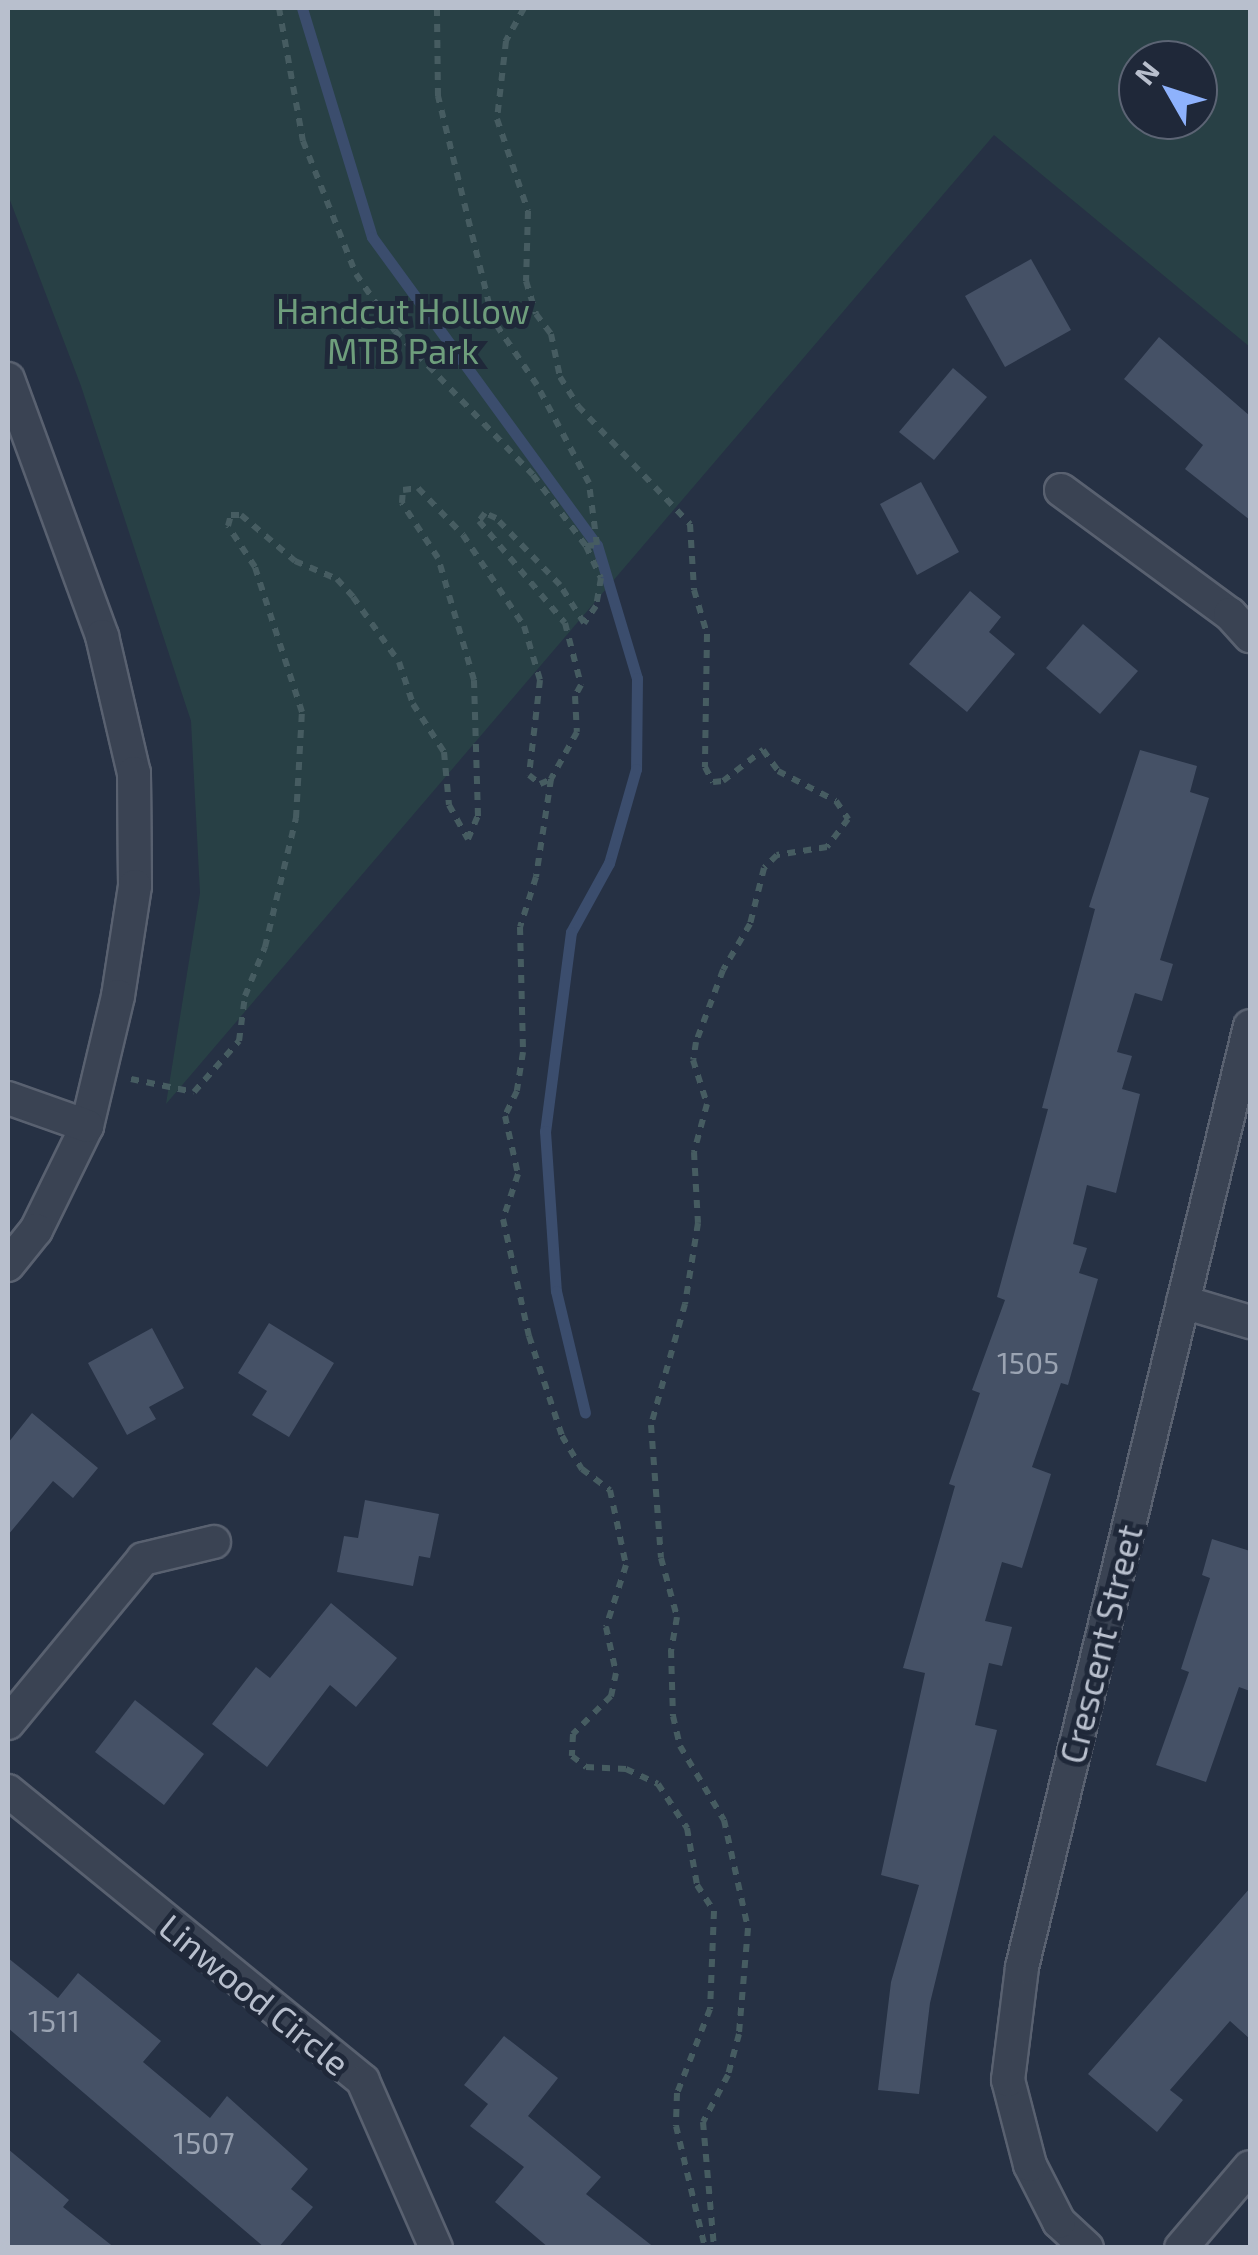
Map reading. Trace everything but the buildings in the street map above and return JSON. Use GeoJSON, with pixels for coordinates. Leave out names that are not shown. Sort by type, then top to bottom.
{"type":"FeatureCollection","features":[{"type":"Feature","properties":{"kind":"street"},"geometry":{"type":"LineString","coordinates":[[8,379],[102,636],[134,774],[135,886],[87,1126],[36,1230],[8,1265]]}},
{"type":"Feature","properties":{"kind":"street"},"geometry":{"type":"LineString","coordinates":[[1061,490],[1230,614],[1250,636]]}},
{"type":"Feature","properties":{"kind":"street","name":"Crescent Street"},"geometry":{"type":"LineString","coordinates":[[1087,2248],[1060,2222],[1030,2165],[1008,2080],[1022,1967],[1250,1026]]}},
{"type":"Feature","properties":{"kind":"street"},"geometry":{"type":"LineString","coordinates":[[8,1098],[87,1126]]}},
{"type":"Feature","properties":{"kind":"street"},"geometry":{"type":"LineString","coordinates":[[1183,1302],[1250,1322]]}},
{"type":"Feature","properties":{"kind":"street"},"geometry":{"type":"LineString","coordinates":[[8,1722],[144,1559],[214,1542]]}},
{"type":"Feature","properties":{"kind":"street","name":"Linwood Circle"},"geometry":{"type":"LineString","coordinates":[[8,1792],[362,2082],[436,2248]]}},
{"type":"Feature","properties":{"kind":"street"},"geometry":{"type":"LineString","coordinates":[[1182,2248],[1250,2167]]}},
{"type":"Feature","properties":{"kind":"path"},"geometry":{"type":"LineString","coordinates":[[280,8],[303,140],[356,274],[395,331],[534,474],[586,546],[601,578],[596,606],[584,623],[560,585],[496,518],[485,513],[479,521],[565,623],[580,674],[577,732],[551,778],[520,927],[523,1052],[517,1092],[505,1116],[518,1174],[504,1219],[529,1336],[562,1436],[582,1470],[610,1490],[626,1566],[606,1627],[616,1673],[611,1696],[573,1734],[572,1756],[586,1767],[626,1769],[658,1784],[687,1828],[697,1885],[714,1910],[710,2009],[677,2093],[676,2126],[704,2248]]}},
{"type":"Feature","properties":{"kind":"path"},"geometry":{"type":"LineString","coordinates":[[437,8],[438,96],[478,271],[493,320],[546,399],[589,483],[598,527],[596,545],[586,546]]}},
{"type":"Feature","properties":{"kind":"path"},"geometry":{"type":"LineString","coordinates":[[524,8],[506,41],[497,118],[528,212],[526,281],[536,314],[552,334],[560,377],[578,406],[690,524],[694,590],[707,634],[706,767],[713,782],[723,781],[763,750],[778,771],[836,801],[848,819],[826,848],[777,855],[764,868],[750,924],[722,970],[696,1042],[693,1060],[707,1104],[694,1152],[698,1223],[686,1304],[651,1424],[661,1558],[678,1617],[671,1650],[674,1716],[680,1746],[724,1820],[748,1928],[739,2034],[728,2075],[704,2122],[714,2248]]}},
{"type":"Feature","properties":{"kind":"path"},"geometry":{"type":"LineString","coordinates":[[101,1070],[194,1092],[224,1065],[245,1024],[245,996],[296,818],[302,712],[255,567],[228,526],[231,515],[249,521],[295,561],[337,579],[354,597],[400,662],[413,704],[444,752],[450,804],[460,835],[468,839],[478,816],[474,680],[438,558],[402,503],[403,490],[418,488],[463,535],[524,626],[540,680],[530,775],[540,784],[548,804]]}},
{"type":"Feature","properties":{"kind":"path"},"geometry":{"type":"LineString","coordinates":[[540,784],[551,778]]}},
{"type":"Feature","properties":{"kind":"green space","name":"Handcut Hollow MTB Park"},"geometry":{"type":"Polygon","coordinates":[[[8,8],[1250,8],[1250,347],[994,135],[166,1104],[200,893],[191,721],[81,386],[8,195],[8,8]]]}},
{"type":"Feature","properties":{"kind":"waterway"},"geometry":{"type":"LineString","coordinates":[[302,8],[372,237],[597,545],[637,678],[636,769],[609,863],[571,932],[545,1131],[556,1291],[585,1413]]}}]}
